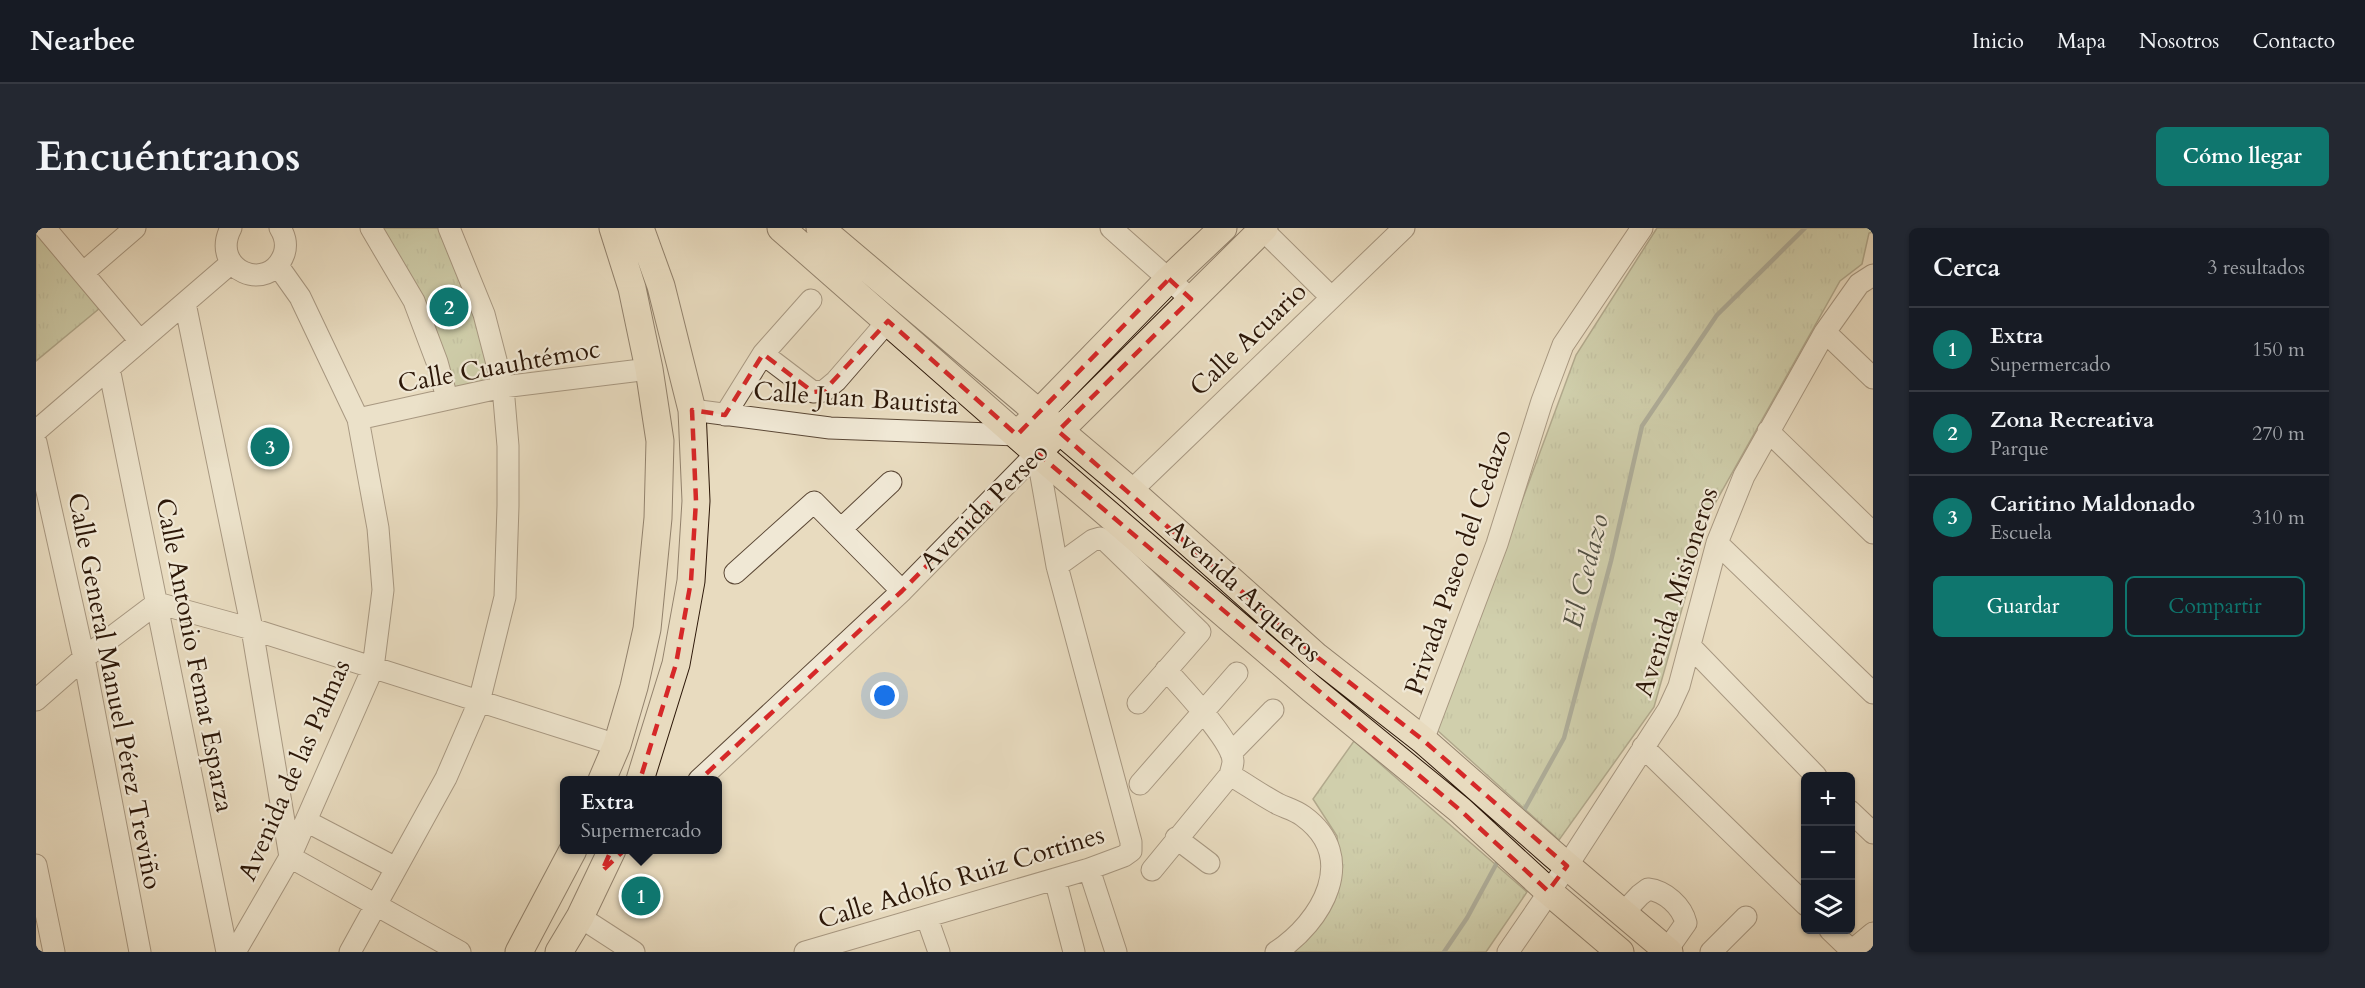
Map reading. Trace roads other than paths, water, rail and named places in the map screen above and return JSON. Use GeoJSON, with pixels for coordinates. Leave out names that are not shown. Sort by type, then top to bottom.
{"type":"FeatureCollection","features":[{"type":"Feature","properties":{"kind":"main road"},"geometry":{"type":"LineString","coordinates":[[604,776],[617,746],[634,687],[647,629],[658,518],[660,441],[649,369],[632,288],[613,228]]}},
{"type":"Feature","properties":{"kind":"main road"},"geometry":{"type":"LineString","coordinates":[[640,228],[661,286],[692,410],[696,501],[691,581],[676,664],[641,776]]}},
{"type":"Feature","properties":{"kind":"main road","name":"Avenida Arqueros"},"geometry":{"type":"LineString","coordinates":[[781,228],[1037,453],[1312,689],[1460,810],[1620,952]]}},
{"type":"Feature","properties":{"kind":"main road","name":"Avenida Arqueros"},"geometry":{"type":"LineString","coordinates":[[820,228],[1131,491],[1317,657],[1423,740],[1668,951]]}},
{"type":"Feature","properties":{"kind":"main road","name":"Avenida Perseo"},"geometry":{"type":"LineString","coordinates":[[1017,435],[1169,279],[1223,228]]}},
{"type":"Feature","properties":{"kind":"main road","name":"Avenida Perseo"},"geometry":{"type":"LineString","coordinates":[[1037,453],[1264,229]]}},
{"type":"Feature","properties":{"kind":"main road"},"geometry":{"type":"LineString","coordinates":[[519,952],[570,854]]}},
{"type":"Feature","properties":{"kind":"main road"},"geometry":{"type":"LineString","coordinates":[[559,952],[580,917],[607,860]]}},
{"type":"Feature","properties":{"kind":"street"},"geometry":{"type":"LineString","coordinates":[[45,228],[140,341]]}},
{"type":"Feature","properties":{"kind":"street"},"geometry":{"type":"LineString","coordinates":[[84,272],[135,228]]}},
{"type":"Feature","properties":{"kind":"street"},"geometry":{"type":"LineString","coordinates":[[230,228],[226,243],[231,263],[248,274],[261,275],[278,266],[285,250],[285,240],[280,228]]}},
{"type":"Feature","properties":{"kind":"street"},"geometry":{"type":"LineString","coordinates":[[371,228],[414,301],[437,362],[447,398]]}},
{"type":"Feature","properties":{"kind":"street"},"geometry":{"type":"LineString","coordinates":[[350,952],[446,778],[479,702],[506,597],[508,446],[503,387],[484,314],[448,228]]}},
{"type":"Feature","properties":{"kind":"street"},"geometry":{"type":"LineString","coordinates":[[1112,228],[1191,299]]}},
{"type":"Feature","properties":{"kind":"street","name":"Calle Acuario"},"geometry":{"type":"LineString","coordinates":[[1131,491],[1404,228]]}},
{"type":"Feature","properties":{"kind":"street","name":"Privada Paseo del Cedazo"},"geometry":{"type":"LineString","coordinates":[[1423,740],[1497,544],[1542,401],[1563,345],[1642,228]]}},
{"type":"Feature","properties":{"kind":"street"},"geometry":{"type":"LineString","coordinates":[[1264,229],[1331,297]]}},
{"type":"Feature","properties":{"kind":"street"},"geometry":{"type":"LineString","coordinates":[[36,431],[231,263]]}},
{"type":"Feature","properties":{"kind":"street","name":"Avenida de las Palmas"},"geometry":{"type":"LineString","coordinates":[[235,952],[290,857],[373,668],[383,590],[378,528],[358,419],[300,297],[278,266]]}},
{"type":"Feature","properties":{"kind":"street","name":"Avenida Misioneros"},"geometry":{"type":"LineString","coordinates":[[1508,952],[1542,885],[1672,702],[1679,686],[1717,543],[1744,476],[1825,332],[1868,280]]}},
{"type":"Feature","properties":{"kind":"street"},"geometry":{"type":"LineString","coordinates":[[725,415],[763,354],[811,300]]}},
{"type":"Feature","properties":{"kind":"street"},"geometry":{"type":"LineString","coordinates":[[185,303],[252,629],[290,857],[460,952]]}},
{"type":"Feature","properties":{"kind":"street"},"geometry":{"type":"LineString","coordinates":[[763,354],[813,392],[824,391],[836,381],[888,321]]}},
{"type":"Feature","properties":{"kind":"street"},"geometry":{"type":"LineString","coordinates":[[1825,332],[1873,378]]}},
{"type":"Feature","properties":{"kind":"street","name":"Calle Antonio Femat Esparza"},"geometry":{"type":"LineString","coordinates":[[109,368],[227,952]]}},
{"type":"Feature","properties":{"kind":"street","name":"Calle Cuauhtémoc"},"geometry":{"type":"LineString","coordinates":[[358,419],[503,387],[649,369]]}},
{"type":"Feature","properties":{"kind":"street","name":"Calle Juan Bautista"},"geometry":{"type":"LineString","coordinates":[[692,410],[830,428],[1017,435]]}},
{"type":"Feature","properties":{"kind":"street"},"geometry":{"type":"LineString","coordinates":[[1768,431],[1873,533]]}},
{"type":"Feature","properties":{"kind":"street","name":"Calle General Manuel Pérez Treviño"},"geometry":{"type":"LineString","coordinates":[[36,442],[84,658],[140,952]]}},
{"type":"Feature","properties":{"kind":"street"},"geometry":{"type":"LineString","coordinates":[[1037,453],[1057,566],[1093,540],[1100,538],[1106,541],[1200,632],[1138,703]]}},
{"type":"Feature","properties":{"kind":"street","name":"Avenida Perseo"},"geometry":{"type":"LineString","coordinates":[[703,776],[902,591],[1037,453]]}},
{"type":"Feature","properties":{"kind":"street"},"geometry":{"type":"LineString","coordinates":[[841,529],[891,482]]}},
{"type":"Feature","properties":{"kind":"street"},"geometry":{"type":"LineString","coordinates":[[735,573],[814,502],[902,591]]}},
{"type":"Feature","properties":{"kind":"street"},"geometry":{"type":"LineString","coordinates":[[1717,543],[1873,693]]}},
{"type":"Feature","properties":{"kind":"street","name":"Calle Adolfo Ruiz Cortines"},"geometry":{"type":"LineString","coordinates":[[806,952],[1089,869],[1124,856],[1131,850],[1128,831],[1057,566]]}},
{"type":"Feature","properties":{"kind":"street"},"geometry":{"type":"LineString","coordinates":[[36,700],[84,658],[157,603],[252,629],[617,746]]}},
{"type":"Feature","properties":{"kind":"street"},"geometry":{"type":"LineString","coordinates":[[1690,646],[1811,772]]}},
{"type":"Feature","properties":{"kind":"street"},"geometry":{"type":"LineString","coordinates":[[1152,870],[1230,775],[1233,762],[1231,753],[1203,710],[1166,670]]}},
{"type":"Feature","properties":{"kind":"street"},"geometry":{"type":"LineString","coordinates":[[1140,784],[1237,673]]}},
{"type":"Feature","properties":{"kind":"street"},"geometry":{"type":"LineString","coordinates":[[1231,753],[1273,710]]}},
{"type":"Feature","properties":{"kind":"street"},"geometry":{"type":"LineString","coordinates":[[1642,747],[1801,900]]}},
{"type":"Feature","properties":{"kind":"street"},"geometry":{"type":"LineString","coordinates":[[1230,775],[1278,804],[1302,815],[1318,830],[1331,851],[1331,886],[1308,924],[1288,944],[1276,952]]}},
{"type":"Feature","properties":{"kind":"street"},"geometry":{"type":"LineString","coordinates":[[1855,815],[1873,833]]}},
{"type":"Feature","properties":{"kind":"street"},"geometry":{"type":"LineString","coordinates":[[306,820],[396,868]]}},
{"type":"Feature","properties":{"kind":"street"},"geometry":{"type":"LineString","coordinates":[[1176,838],[1209,863]]}},
{"type":"Feature","properties":{"kind":"street"},"geometry":{"type":"LineString","coordinates":[[36,865],[54,952]]}},
{"type":"Feature","properties":{"kind":"street"},"geometry":{"type":"LineString","coordinates":[[1089,869],[1116,952]]}},
{"type":"Feature","properties":{"kind":"street"},"geometry":{"type":"LineString","coordinates":[[1055,879],[1074,952]]}},
{"type":"Feature","properties":{"kind":"street"},"geometry":{"type":"LineString","coordinates":[[1623,913],[1648,889],[1656,890],[1677,906],[1684,913],[1686,923],[1668,951]]}},
{"type":"Feature","properties":{"kind":"street"},"geometry":{"type":"LineString","coordinates":[[580,917],[634,952]]}},
{"type":"Feature","properties":{"kind":"street"},"geometry":{"type":"LineString","coordinates":[[1712,952],[1746,917]]}},
{"type":"Feature","properties":{"kind":"street"},"geometry":{"type":"LineString","coordinates":[[927,918],[939,952]]}},
{"type":"Feature","properties":{"kind":"street"},"geometry":{"type":"LineString","coordinates":[[1834,934],[1851,951],[1873,933]]}},
{"type":"Feature","properties":{"kind":"waterway","name":"El Cedazo"},"geometry":{"type":"LineString","coordinates":[[1522,814],[1564,738],[1611,561],[1642,426],[1717,315],[1805,228]]}},
{"type":"Feature","properties":{"kind":"waterway","name":"El Cedazo"},"geometry":{"type":"LineString","coordinates":[[1444,952],[1467,918],[1499,859]]}},
{"type":"Feature","properties":{"kind":"place","name":"Zona Recreativa"},"geometry":{"type":"Point","coordinates":[449,307]}},
{"type":"Feature","properties":{"kind":"place","name":"Caritino Maldonado"},"geometry":{"type":"Point","coordinates":[270,447]}},
{"type":"Feature","properties":{"kind":"place","name":"Extra"},"geometry":{"type":"Point","coordinates":[641,896]}}]}
